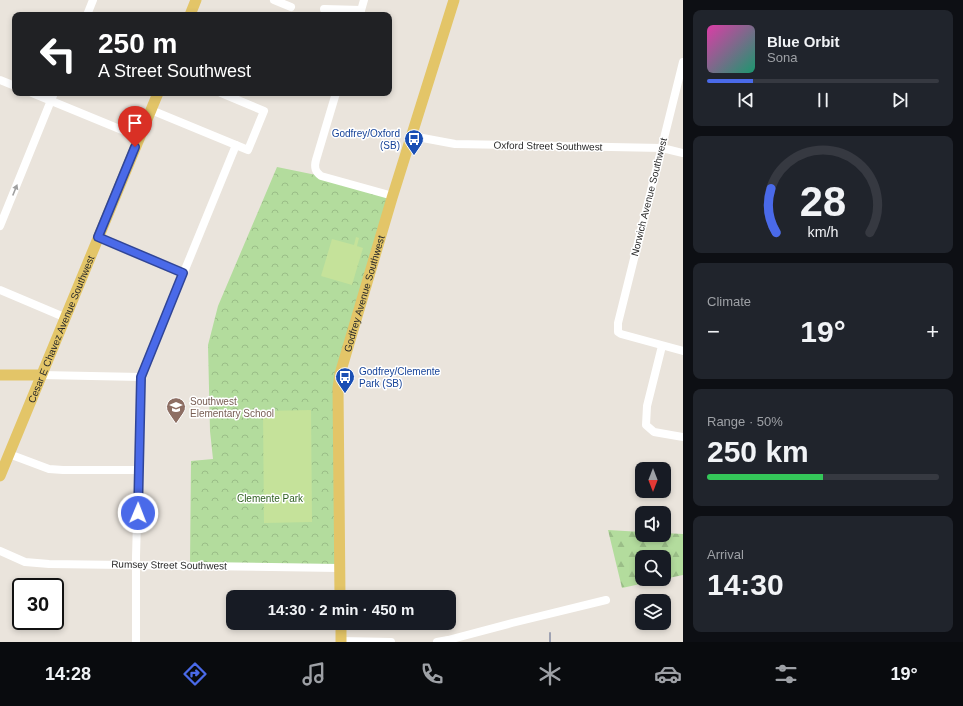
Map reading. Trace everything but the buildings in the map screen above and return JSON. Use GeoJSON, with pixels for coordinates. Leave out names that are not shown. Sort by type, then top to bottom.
{"type":"FeatureCollection","features":[{"type":"Feature","properties":{"kind":"main road"},"geometry":{"type":"LineString","coordinates":[[191,12],[196,0]]}},
{"type":"Feature","properties":{"kind":"main road","name":"Godfrey Avenue Southwest"},"geometry":{"type":"LineString","coordinates":[[340,590],[338,381],[393,196],[454,0]]}},
{"type":"Feature","properties":{"kind":"main road","name":"Cesar E Chavez Avenue Southwest"},"geometry":{"type":"LineString","coordinates":[[0,476],[157,96]]}},
{"type":"Feature","properties":{"kind":"main road"},"geometry":{"type":"LineString","coordinates":[[0,375],[42,375]]}},
{"type":"Feature","properties":{"kind":"main road"},"geometry":{"type":"LineString","coordinates":[[341,630],[341,642]]}},
{"type":"Feature","properties":{"kind":"street"},"geometry":{"type":"LineString","coordinates":[[88,12],[93,0]]}},
{"type":"Feature","properties":{"kind":"street"},"geometry":{"type":"LineString","coordinates":[[274,0],[291,7]]}},
{"type":"Feature","properties":{"kind":"street"},"geometry":{"type":"LineString","coordinates":[[324,9],[360,12],[364,0]]}},
{"type":"Feature","properties":{"kind":"street","name":"Norwich Avenue Southwest"},"geometry":{"type":"LineString","coordinates":[[662,346],[618,332],[618,323],[683,62]]}},
{"type":"Feature","properties":{"kind":"street"},"geometry":{"type":"LineString","coordinates":[[0,80],[12,85]]}},
{"type":"Feature","properties":{"kind":"street"},"geometry":{"type":"LineString","coordinates":[[151,110],[248,150],[264,111],[228,96]]}},
{"type":"Feature","properties":{"kind":"street"},"geometry":{"type":"LineString","coordinates":[[335,96],[316,160],[315,168],[318,174],[393,196]]}},
{"type":"Feature","properties":{"kind":"street"},"geometry":{"type":"LineString","coordinates":[[0,226],[53,97],[139,137]]}},
{"type":"Feature","properties":{"kind":"street","name":"Oxford Street Southwest"},"geometry":{"type":"LineString","coordinates":[[412,136],[455,144],[662,148],[683,153]]}},
{"type":"Feature","properties":{"kind":"street"},"geometry":{"type":"LineString","coordinates":[[136,642],[136,565],[141,377],[236,145]]}},
{"type":"Feature","properties":{"kind":"street"},"geometry":{"type":"LineString","coordinates":[[98,237],[183,273]]}},
{"type":"Feature","properties":{"kind":"street"},"geometry":{"type":"LineString","coordinates":[[0,290],[64,318]]}},
{"type":"Feature","properties":{"kind":"street"},"geometry":{"type":"LineString","coordinates":[[683,351],[662,346],[647,406],[646,425],[654,432],[683,437]]}},
{"type":"Feature","properties":{"kind":"street"},"geometry":{"type":"LineString","coordinates":[[42,375],[141,377]]}},
{"type":"Feature","properties":{"kind":"street"},"geometry":{"type":"LineString","coordinates":[[9,454],[49,469],[139,470]]}},
{"type":"Feature","properties":{"kind":"street","name":"Rumsey Street Southwest"},"geometry":{"type":"LineString","coordinates":[[0,552],[25,562],[35,563],[339,568]]}},
{"type":"Feature","properties":{"kind":"street"},"geometry":{"type":"LineString","coordinates":[[437,642],[606,600]]}},
{"type":"Feature","properties":{"kind":"street"},"geometry":{"type":"LineString","coordinates":[[341,642],[391,642]]}},
{"type":"Feature","properties":{"kind":"green space","name":"Clemente Park"},"geometry":{"type":"Polygon","coordinates":[[[277,167],[321,176],[393,196],[340,374],[339,568],[190,566],[191,461],[213,459],[210,431],[208,345],[218,306],[277,167]]]}},
{"type":"Feature","properties":{"kind":"green space"},"geometry":{"type":"Polygon","coordinates":[[[356,237],[359,238],[357,246],[363,248],[352,285],[321,276],[332,239],[354,245],[356,237]]]}},
{"type":"Feature","properties":{"kind":"green space"},"geometry":{"type":"Polygon","coordinates":[[[311,410],[312,522],[264,523],[263,411],[311,410]]]}},
{"type":"Feature","properties":{"kind":"green space"},"geometry":{"type":"Polygon","coordinates":[[[608,530],[635,532],[635,542],[671,542],[671,533],[683,534],[683,575],[671,578],[671,550],[635,550],[635,585],[622,588],[608,530]]]}},
{"type":"Feature","properties":{"kind":"railway"},"geometry":{"type":"LineString","coordinates":[[550,633],[550,642]]}},
{"type":"Feature","properties":{"kind":"place","name":"Godfrey/Oxford (SB)"},"geometry":{"type":"Point","coordinates":[414,156]}},
{"type":"Feature","properties":{"kind":"place","name":"Godfrey/Clemente Park (SB)"},"geometry":{"type":"Point","coordinates":[345,394]}},
{"type":"Feature","properties":{"kind":"place","name":"Southwest Elementary School"},"geometry":{"type":"Point","coordinates":[176,424]}},
{"type":"Feature","properties":{"kind":"route"},"geometry":{"type":"LineString","coordinates":[[135,147],[98,237],[183,273],[141,377],[138,513]]}}]}
